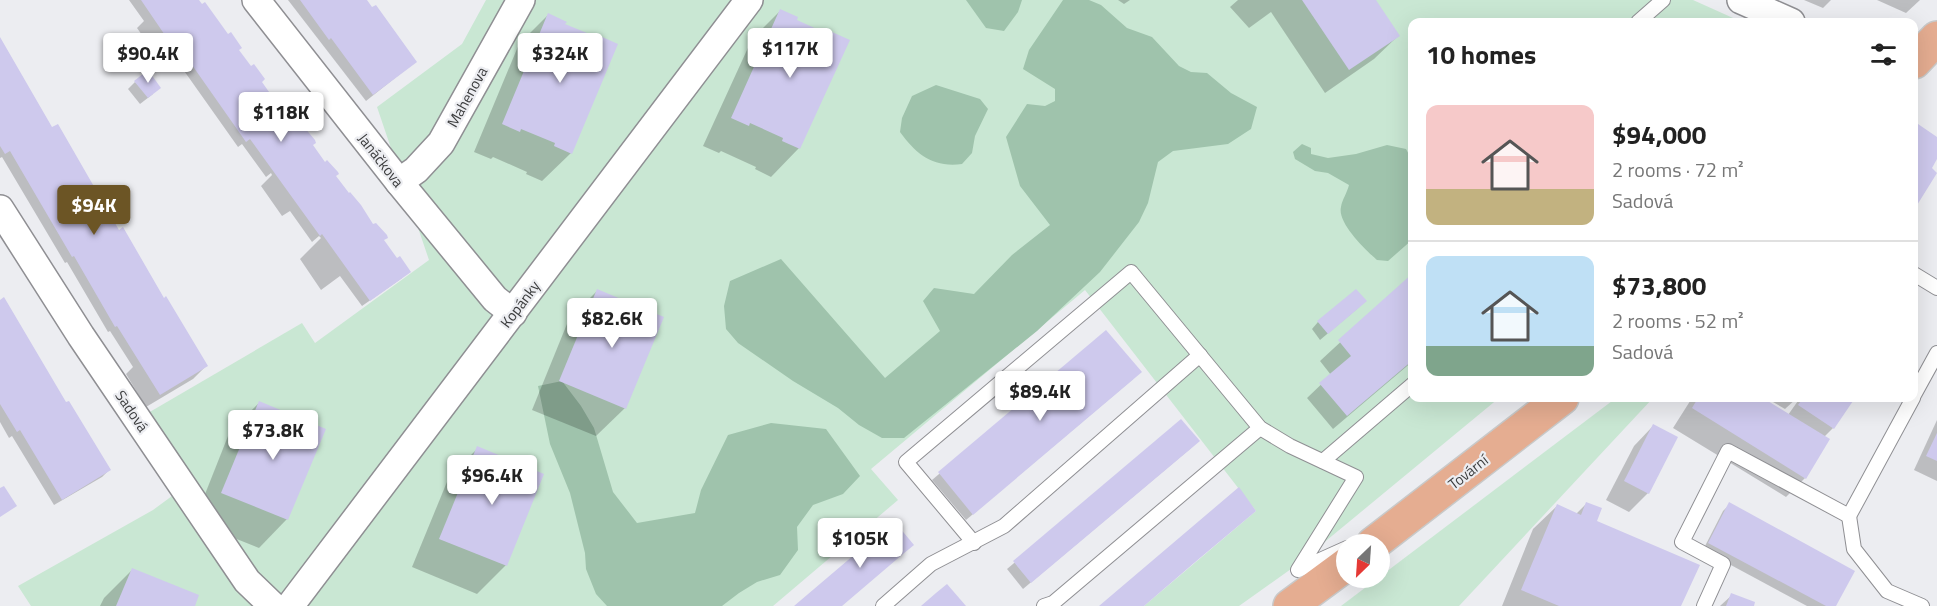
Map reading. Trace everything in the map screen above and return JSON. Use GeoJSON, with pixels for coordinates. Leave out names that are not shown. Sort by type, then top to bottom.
{"type":"FeatureCollection","features":[{"type":"Feature","properties":{"kind":"main road"},"geometry":{"type":"LineString","coordinates":[[1918,58],[1937,38]]}},
{"type":"Feature","properties":{"kind":"main road","name":"Tovární"},"geometry":{"type":"LineString","coordinates":[[1387,534],[1557,402]]}},
{"type":"Feature","properties":{"kind":"main road"},"geometry":{"type":"LineString","coordinates":[[1290,606],[1336,572]]}},
{"type":"Feature","properties":{"kind":"street","name":"Janáčkova"},"geometry":{"type":"LineString","coordinates":[[256,0],[399,182],[495,299],[513,313]]}},
{"type":"Feature","properties":{"kind":"street","name":"Mahenova"},"geometry":{"type":"LineString","coordinates":[[399,182],[422,164],[441,143],[521,0]]}},
{"type":"Feature","properties":{"kind":"street","name":"Kopánky"},"geometry":{"type":"LineString","coordinates":[[290,606],[749,0]]}},
{"type":"Feature","properties":{"kind":"street"},"geometry":{"type":"LineString","coordinates":[[1741,0],[1782,18]]}},
{"type":"Feature","properties":{"kind":"street","name":"Sadová"},"geometry":{"type":"LineString","coordinates":[[0,209],[81,336],[247,581],[273,606]]}},
{"type":"Feature","properties":{"kind":"lane"},"geometry":{"type":"LineString","coordinates":[[1643,18],[1663,0]]}},
{"type":"Feature","properties":{"kind":"lane"},"geometry":{"type":"LineString","coordinates":[[974,543],[906,462],[1131,272],[1260,428],[1290,446],[1356,477],[1298,570],[1336,553]]}},
{"type":"Feature","properties":{"kind":"lane"},"geometry":{"type":"LineString","coordinates":[[1918,276],[1937,288]]}},
{"type":"Feature","properties":{"kind":"lane"},"geometry":{"type":"LineString","coordinates":[[1918,388],[1937,353]]}},
{"type":"Feature","properties":{"kind":"lane"},"geometry":{"type":"LineString","coordinates":[[883,606],[932,564],[1004,526],[1200,355]]}},
{"type":"Feature","properties":{"kind":"lane"},"geometry":{"type":"LineString","coordinates":[[1323,461],[1408,388]]}},
{"type":"Feature","properties":{"kind":"lane"},"geometry":{"type":"LineString","coordinates":[[1910,402],[1849,516],[1854,549],[1887,591],[1922,606]]}},
{"type":"Feature","properties":{"kind":"lane"},"geometry":{"type":"LineString","coordinates":[[1044,606],[1053,603],[1260,428]]}},
{"type":"Feature","properties":{"kind":"lane"},"geometry":{"type":"LineString","coordinates":[[1704,606],[1722,564],[1682,542],[1728,451],[1849,516]]}},
{"type":"Feature","properties":{"kind":"lane"},"geometry":{"type":"LineString","coordinates":[[1377,534],[1406,521]]}},
{"type":"Feature","properties":{"kind":"green space"},"geometry":{"type":"Polygon","coordinates":[[[486,0],[1693,0],[1733,18],[1408,18],[1408,402],[1494,402],[1298,564],[1239,606],[1144,606],[1256,511],[1085,290],[871,469],[898,500],[773,606],[31,606],[18,586],[153,510],[172,496],[148,413],[302,323],[315,343],[429,260],[377,107],[462,44],[486,0]]]}},
{"type":"Feature","properties":{"kind":"green space"},"geometry":{"type":"Polygon","coordinates":[[[966,0],[1022,0],[1018,12],[1004,31],[986,28],[966,0]]]}},
{"type":"Feature","properties":{"kind":"green space"},"geometry":{"type":"Polygon","coordinates":[[[1063,0],[1089,0],[1101,5],[1127,28],[1152,37],[1179,66],[1191,72],[1207,73],[1231,93],[1257,107],[1251,129],[1228,144],[1173,151],[1158,162],[1148,203],[1139,222],[1100,272],[1037,331],[904,438],[882,438],[859,425],[838,408],[793,381],[738,343],[726,329],[724,306],[730,281],[781,259],[885,378],[940,331],[923,301],[934,288],[974,294],[1012,255],[1050,225],[1020,186],[1006,137],[1027,104],[1045,106],[1055,101],[1055,89],[1023,69],[1029,50],[1063,0]]]}},
{"type":"Feature","properties":{"kind":"green space"},"geometry":{"type":"Polygon","coordinates":[[[936,85],[980,99],[988,109],[975,136],[972,153],[962,164],[942,164],[926,158],[912,147],[900,132],[902,118],[912,96],[936,85]]]}},
{"type":"Feature","properties":{"kind":"green space"},"geometry":{"type":"Polygon","coordinates":[[[1302,144],[1311,148],[1311,154],[1328,158],[1356,154],[1387,145],[1406,149],[1408,153],[1408,243],[1388,261],[1377,260],[1353,236],[1343,221],[1341,207],[1349,185],[1328,173],[1315,171],[1295,159],[1293,152],[1302,144]]]}},
{"type":"Feature","properties":{"kind":"green space"},"geometry":{"type":"Polygon","coordinates":[[[562,381],[594,428],[613,492],[637,523],[695,513],[701,490],[728,435],[771,423],[826,429],[860,476],[843,494],[813,505],[797,527],[798,550],[780,575],[757,582],[722,606],[607,606],[596,594],[586,569],[585,553],[570,493],[550,444],[538,386],[562,381]]]}},
{"type":"Feature","properties":{"kind":"green space"},"geometry":{"type":"Polygon","coordinates":[[[1611,402],[1649,402],[1459,606],[1341,606],[1365,588],[1390,588],[1390,569],[1611,402]]]}},
{"type":"Feature","properties":{"kind":"building"},"geometry":{"type":"Polygon","coordinates":[[[141,0],[199,0],[202,4],[205,2],[228,34],[231,32],[242,48],[239,50],[251,66],[254,64],[265,79],[262,82],[274,99],[277,97],[302,130],[304,127],[315,140],[316,143],[313,145],[325,162],[327,160],[338,172],[336,176],[361,205],[373,224],[376,223],[387,235],[388,238],[384,240],[397,258],[400,256],[411,272],[370,301],[250,139],[246,142],[178,45],[173,47],[141,0]]]}},
{"type":"Feature","properties":{"kind":"building"},"geometry":{"type":"Polygon","coordinates":[[[300,0],[367,0],[372,7],[376,5],[417,62],[373,95],[300,0]]]}},
{"type":"Feature","properties":{"kind":"building"},"geometry":{"type":"Polygon","coordinates":[[[1302,0],[1376,0],[1400,36],[1349,70],[1302,0]]]}},
{"type":"Feature","properties":{"kind":"building"},"geometry":{"type":"Polygon","coordinates":[[[780,9],[798,17],[797,20],[830,35],[832,32],[850,40],[800,149],[782,141],[783,138],[750,123],[749,126],[731,118],[780,9]]]}},
{"type":"Feature","properties":{"kind":"building"},"geometry":{"type":"Polygon","coordinates":[[[548,13],[567,22],[565,24],[618,44],[572,154],[554,146],[555,143],[502,124],[548,13]]]}},
{"type":"Feature","properties":{"kind":"building"},"geometry":{"type":"Polygon","coordinates":[[[0,37],[52,127],[58,124],[119,230],[123,227],[164,298],[166,296],[208,366],[160,395],[117,326],[115,327],[10,151],[5,154],[0,146],[0,37]]]}},
{"type":"Feature","properties":{"kind":"building"},"geometry":{"type":"Polygon","coordinates":[[[148,70],[161,88],[148,98],[134,81],[148,70]]]}},
{"type":"Feature","properties":{"kind":"building"},"geometry":{"type":"Polygon","coordinates":[[[1918,124],[1937,137],[1937,159],[1932,168],[1937,173],[1918,204],[1918,124]]]}},
{"type":"Feature","properties":{"kind":"building"},"geometry":{"type":"Polygon","coordinates":[[[1408,277],[1408,364],[1347,416],[1319,383],[1351,356],[1338,340],[1408,277]]]}},
{"type":"Feature","properties":{"kind":"building"},"geometry":{"type":"Polygon","coordinates":[[[597,289],[664,317],[626,409],[559,381],[597,289]]]}},
{"type":"Feature","properties":{"kind":"building"},"geometry":{"type":"Polygon","coordinates":[[[1356,289],[1367,301],[1328,334],[1317,321],[1356,289]]]}},
{"type":"Feature","properties":{"kind":"building"},"geometry":{"type":"Polygon","coordinates":[[[4,297],[66,402],[69,401],[111,470],[62,500],[20,430],[17,432],[0,404],[0,300],[4,297]]]}},
{"type":"Feature","properties":{"kind":"building"},"geometry":{"type":"Polygon","coordinates":[[[1106,330],[1142,372],[973,515],[938,472],[1106,330]]]}},
{"type":"Feature","properties":{"kind":"building"},"geometry":{"type":"Polygon","coordinates":[[[259,401],[326,429],[288,520],[221,493],[259,401]]]}},
{"type":"Feature","properties":{"kind":"building"},"geometry":{"type":"Polygon","coordinates":[[[1696,402],[1770,402],[1830,439],[1806,479],[1692,408],[1696,402]]]}},
{"type":"Feature","properties":{"kind":"building"},"geometry":{"type":"Polygon","coordinates":[[[1800,402],[1852,402],[1834,429],[1798,405],[1800,402]]]}},
{"type":"Feature","properties":{"kind":"building"},"geometry":{"type":"Polygon","coordinates":[[[1181,419],[1200,441],[1031,583],[1013,561],[1181,419]]]}},
{"type":"Feature","properties":{"kind":"building"},"geometry":{"type":"Polygon","coordinates":[[[1653,424],[1678,437],[1649,494],[1624,481],[1653,424]]]}},
{"type":"Feature","properties":{"kind":"building"},"geometry":{"type":"Polygon","coordinates":[[[1937,433],[1937,461],[1926,456],[1937,433]]]}},
{"type":"Feature","properties":{"kind":"building"},"geometry":{"type":"Polygon","coordinates":[[[477,446],[544,474],[507,566],[439,539],[477,446]]]}},
{"type":"Feature","properties":{"kind":"building"},"geometry":{"type":"Polygon","coordinates":[[[4,486],[17,506],[0,517],[0,488],[4,486]]]}},
{"type":"Feature","properties":{"kind":"building"},"geometry":{"type":"Polygon","coordinates":[[[1239,487],[1256,511],[1144,606],[1099,606],[1239,487]]]}},
{"type":"Feature","properties":{"kind":"building"},"geometry":{"type":"Polygon","coordinates":[[[1586,502],[1602,508],[1597,521],[1700,565],[1681,606],[1559,606],[1521,590],[1557,504],[1581,515],[1586,502]]]}},
{"type":"Feature","properties":{"kind":"building"},"geometry":{"type":"Polygon","coordinates":[[[1729,502],[1855,571],[1836,606],[1826,606],[1708,543],[1729,502]]]}},
{"type":"Feature","properties":{"kind":"building"},"geometry":{"type":"Polygon","coordinates":[[[894,521],[914,545],[842,606],[794,606],[894,521]]]}},
{"type":"Feature","properties":{"kind":"building"},"geometry":{"type":"Polygon","coordinates":[[[132,568],[199,595],[195,606],[116,606],[132,568]]]}},
{"type":"Feature","properties":{"kind":"building"},"geometry":{"type":"Polygon","coordinates":[[[947,584],[966,606],[921,606],[936,593],[947,584]]]}},
{"type":"Feature","properties":{"kind":"building"},"geometry":{"type":"Polygon","coordinates":[[[1731,593],[1755,602],[1754,606],[1726,606],[1731,593]]]}}]}
